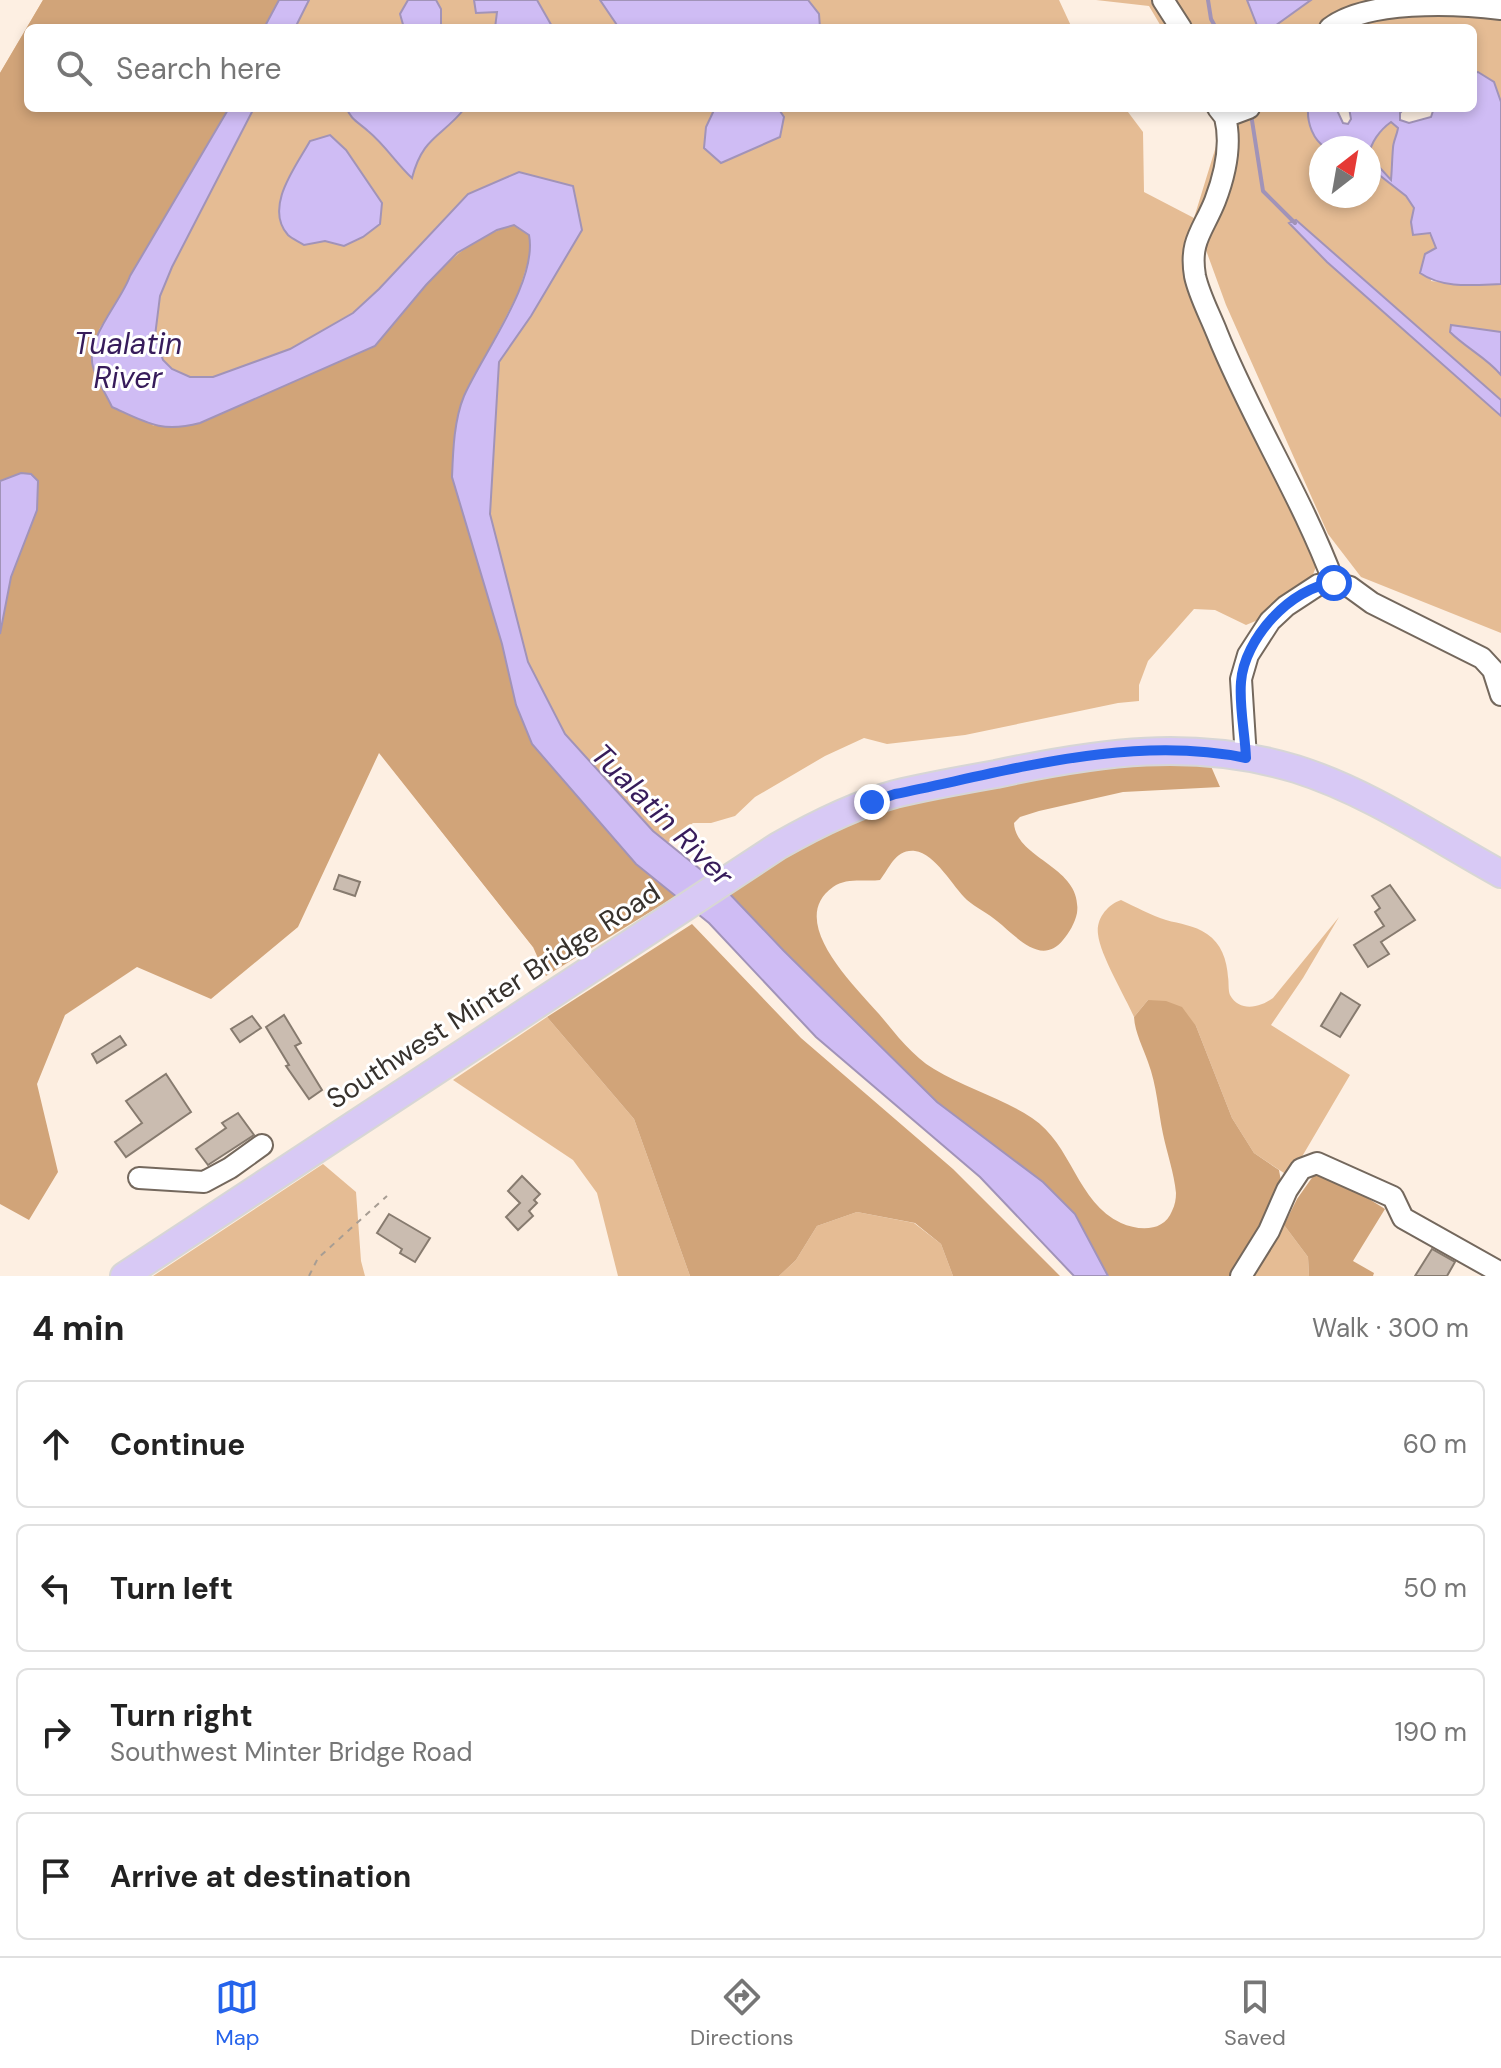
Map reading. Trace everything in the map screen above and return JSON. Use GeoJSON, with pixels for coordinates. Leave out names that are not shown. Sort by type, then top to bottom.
{"type":"FeatureCollection","features":[{"type":"Feature","properties":{"kind":"main road","name":"Southwest Minter Bridge Road"},"geometry":{"type":"LineString","coordinates":[[124,1276],[757,859],[821,822],[895,794],[1137,750],[1184,750],[1246,758],[1296,769],[1347,788],[1501,874]]}},
{"type":"Feature","properties":{"kind":"lane"},"geometry":{"type":"LineString","coordinates":[[1163,0],[1178,24]]}},
{"type":"Feature","properties":{"kind":"lane"},"geometry":{"type":"LineString","coordinates":[[1334,24],[1371,6],[1382,5],[1452,3],[1501,9]]}},
{"type":"Feature","properties":{"kind":"lane"},"geometry":{"type":"LineString","coordinates":[[1222,113],[1229,133],[1228,150],[1215,202],[1193,251],[1196,279],[1231,367],[1334,583]]}},
{"type":"Feature","properties":{"kind":"lane"},"geometry":{"type":"LineString","coordinates":[[1246,758],[1241,679],[1248,655],[1270,621],[1318,585],[1334,583],[1350,587],[1372,603],[1482,658],[1493,670],[1501,695]]}},
{"type":"Feature","properties":{"kind":"lane"},"geometry":{"type":"LineString","coordinates":[[139,1178],[204,1182],[262,1145]]}},
{"type":"Feature","properties":{"kind":"lane"},"geometry":{"type":"LineString","coordinates":[[1241,1276],[1269,1231],[1287,1190],[1301,1169],[1317,1163],[1393,1197],[1403,1218],[1501,1273]]}},
{"type":"Feature","properties":{"kind":"path"},"geometry":{"type":"LineString","coordinates":[[309,1276],[318,1258],[387,1196]]}},
{"type":"Feature","properties":{"kind":"shaded area"},"geometry":{"type":"Polygon","coordinates":[[[43,0],[1059,0],[1070,24],[29,24],[43,0]]]}},
{"type":"Feature","properties":{"kind":"shaded area"},"geometry":{"type":"Polygon","coordinates":[[[43,0],[279,0],[266,24],[29,24],[43,0]]]}},
{"type":"Feature","properties":{"kind":"shaded area"},"geometry":{"type":"Polygon","coordinates":[[[1096,0],[1501,0],[1501,102],[1494,82],[1477,72],[1477,24],[1160,24],[1149,6],[1096,0]]]}},
{"type":"Feature","properties":{"kind":"shaded area"},"geometry":{"type":"Polygon","coordinates":[[[24,32],[24,112],[1128,112],[1143,132],[1144,192],[1194,218],[1221,130],[1210,112],[1308,112],[1315,136],[1309,136],[1309,208],[1381,208],[1381,176],[1406,196],[1414,208],[1411,222],[1434,240],[1436,252],[1431,281],[1464,285],[1501,284],[1501,332],[1451,325],[1450,331],[1492,364],[1501,375],[1501,400],[1296,220],[1290,223],[1327,262],[1501,416],[1501,633],[1361,577],[1328,534],[1226,305],[1195,220],[1184,253],[1231,380],[1316,567],[1312,577],[1286,594],[1258,620],[1246,625],[1215,610],[1194,609],[1148,661],[1139,685],[1139,701],[965,735],[887,744],[864,738],[825,756],[755,797],[735,816],[711,823],[693,823],[533,947],[379,752],[0,433],[0,73],[24,32]]]}},
{"type":"Feature","properties":{"kind":"shaded area"},"geometry":{"type":"Polygon","coordinates":[[[24,32],[24,112],[227,112],[130,276],[125,290],[99,329],[153,426],[426,285],[456,256],[487,235],[514,225],[530,236],[532,249],[518,293],[463,399],[502,644],[516,705],[532,744],[636,864],[676,896],[546,976],[533,947],[379,753],[298,927],[211,999],[137,967],[65,1015],[37,1084],[58,1172],[29,1220],[0,1204],[0,73],[24,32]]]}},
{"type":"Feature","properties":{"kind":"shaded area"},"geometry":{"type":"Polygon","coordinates":[[[1391,122],[1398,128],[1391,180],[1381,170],[1381,136],[1378,136],[1391,122]]]}},
{"type":"Feature","properties":{"kind":"shaded area"},"geometry":{"type":"Polygon","coordinates":[[[1163,760],[1210,764],[1220,787],[1123,792],[1039,811],[1020,817],[1014,823],[1018,836],[1026,846],[1070,884],[1076,897],[1077,913],[1073,924],[1055,948],[1037,950],[1020,941],[967,900],[930,858],[915,851],[898,856],[880,880],[850,881],[833,887],[820,901],[817,917],[820,935],[829,953],[911,1051],[946,1076],[1008,1105],[1046,1129],[1094,1202],[1106,1214],[1135,1227],[1150,1228],[1163,1223],[1173,1209],[1176,1193],[1153,1080],[1134,1017],[1148,1000],[1166,1001],[1182,1007],[1196,1026],[1232,1118],[1254,1153],[1279,1170],[1282,1187],[1236,1276],[1108,1276],[1075,1214],[1043,1182],[937,1102],[726,890],[835,825],[894,807],[1012,780],[1163,760]]]}},
{"type":"Feature","properties":{"kind":"shaded area"},"geometry":{"type":"Polygon","coordinates":[[[1121,900],[1160,918],[1197,929],[1212,938],[1225,958],[1230,995],[1239,1004],[1251,1007],[1273,998],[1339,917],[1271,1025],[1350,1075],[1290,1177],[1254,1153],[1232,1118],[1196,1026],[1148,1000],[1134,1017],[1108,964],[1098,934],[1104,913],[1121,900]]]}},
{"type":"Feature","properties":{"kind":"shaded area"},"geometry":{"type":"Polygon","coordinates":[[[692,924],[801,1038],[953,1169],[1060,1276],[953,1276],[941,1244],[915,1223],[857,1212],[817,1226],[796,1260],[779,1276],[690,1276],[634,1119],[547,1017],[692,924]]]}},
{"type":"Feature","properties":{"kind":"shaded area"},"geometry":{"type":"Polygon","coordinates":[[[547,1017],[634,1119],[690,1276],[618,1276],[597,1193],[573,1160],[453,1080],[547,1017]]]}},
{"type":"Feature","properties":{"kind":"shaded area"},"geometry":{"type":"Polygon","coordinates":[[[323,1164],[356,1192],[365,1276],[153,1276],[323,1164]]]}},
{"type":"Feature","properties":{"kind":"shaded area"},"geometry":{"type":"Polygon","coordinates":[[[1316,1172],[1326,1172],[1385,1209],[1353,1261],[1374,1273],[1373,1276],[1309,1276],[1308,1257],[1284,1225],[1316,1172]]]}},
{"type":"Feature","properties":{"kind":"shaded area"},"geometry":{"type":"Polygon","coordinates":[[[857,1212],[914,1223],[941,1244],[953,1276],[779,1276],[796,1260],[817,1226],[857,1212]]]}},
{"type":"Feature","properties":{"kind":"shaded area"},"geometry":{"type":"Polygon","coordinates":[[[1284,1225],[1308,1257],[1309,1276],[1245,1276],[1273,1234],[1284,1225]]]}},
{"type":"Feature","properties":{"kind":"water"},"geometry":{"type":"Polygon","coordinates":[[[279,0],[309,0],[297,24],[266,24],[279,0]]]}},
{"type":"Feature","properties":{"kind":"water"},"geometry":{"type":"Polygon","coordinates":[[[408,0],[436,0],[441,9],[441,24],[403,24],[400,14],[408,0]]]}},
{"type":"Feature","properties":{"kind":"water"},"geometry":{"type":"Polygon","coordinates":[[[474,0],[537,0],[551,24],[496,24],[497,12],[476,13],[474,0]]]}},
{"type":"Feature","properties":{"kind":"water"},"geometry":{"type":"Polygon","coordinates":[[[600,0],[808,0],[819,14],[820,24],[616,24],[600,0]]]}},
{"type":"Feature","properties":{"kind":"water"},"geometry":{"type":"Polygon","coordinates":[[[1247,0],[1311,0],[1278,24],[1256,24],[1247,0]]]}},
{"type":"Feature","properties":{"kind":"water"},"geometry":{"type":"Polygon","coordinates":[[[1477,72],[1494,82],[1501,102],[1501,284],[1449,284],[1420,273],[1425,254],[1436,248],[1430,233],[1413,235],[1411,222],[1414,208],[1406,196],[1381,176],[1381,169],[1391,180],[1393,146],[1398,128],[1391,122],[1377,136],[1314,136],[1308,112],[1338,112],[1343,123],[1348,124],[1350,112],[1401,112],[1400,120],[1409,123],[1431,117],[1433,112],[1477,112],[1477,72]]]}},
{"type":"Feature","properties":{"kind":"water","name":"Tualatin River"},"geometry":{"type":"Polygon","coordinates":[[[227,112],[252,112],[160,296],[155,336],[163,360],[172,369],[190,377],[213,377],[290,349],[353,313],[468,194],[519,172],[573,186],[582,230],[531,316],[499,362],[490,514],[528,662],[565,734],[653,831],[726,890],[937,1102],[1043,1182],[1075,1214],[1108,1276],[1074,1276],[980,1177],[816,1037],[709,923],[636,864],[532,744],[516,705],[502,644],[452,477],[461,405],[517,295],[530,253],[529,235],[514,225],[497,230],[457,253],[375,346],[200,423],[186,426],[154,425],[112,407],[93,367],[94,344],[130,276],[227,112]]]}},
{"type":"Feature","properties":{"kind":"water"},"geometry":{"type":"Polygon","coordinates":[[[348,112],[461,112],[427,145],[412,178],[380,142],[348,112]]]}},
{"type":"Feature","properties":{"kind":"water"},"geometry":{"type":"Polygon","coordinates":[[[713,112],[781,112],[784,117],[780,137],[721,163],[704,148],[706,127],[713,112]]]}},
{"type":"Feature","properties":{"kind":"water"},"geometry":{"type":"Polygon","coordinates":[[[330,135],[346,150],[382,203],[380,224],[344,246],[325,241],[304,245],[288,235],[281,224],[281,199],[310,141],[330,135]]]}},
{"type":"Feature","properties":{"kind":"water"},"geometry":{"type":"Polygon","coordinates":[[[1296,220],[1501,400],[1501,416],[1327,262],[1289,223],[1296,220]]]}},
{"type":"Feature","properties":{"kind":"water"},"geometry":{"type":"Polygon","coordinates":[[[1451,325],[1501,332],[1501,375],[1450,332],[1451,325]]]}},
{"type":"Feature","properties":{"kind":"water"},"geometry":{"type":"Polygon","coordinates":[[[21,473],[31,474],[38,481],[37,510],[11,577],[0,634],[0,481],[21,473]]]}},
{"type":"Feature","properties":{"kind":"building"},"geometry":{"type":"Polygon","coordinates":[[[339,875],[360,882],[355,896],[334,889],[339,875]]]}},
{"type":"Feature","properties":{"kind":"building"},"geometry":{"type":"Polygon","coordinates":[[[1390,885],[1415,920],[1381,942],[1389,954],[1368,967],[1354,945],[1384,926],[1375,912],[1380,908],[1372,896],[1390,885]]]}},
{"type":"Feature","properties":{"kind":"building"},"geometry":{"type":"Polygon","coordinates":[[[1341,993],[1360,1005],[1340,1037],[1321,1026],[1341,993]]]}},
{"type":"Feature","properties":{"kind":"building"},"geometry":{"type":"Polygon","coordinates":[[[284,1015],[301,1043],[295,1046],[322,1090],[309,1099],[286,1066],[289,1065],[266,1027],[284,1015]]]}},
{"type":"Feature","properties":{"kind":"building"},"geometry":{"type":"Polygon","coordinates":[[[252,1016],[261,1028],[240,1042],[231,1029],[252,1016]]]}},
{"type":"Feature","properties":{"kind":"building"},"geometry":{"type":"Polygon","coordinates":[[[120,1036],[126,1045],[97,1063],[92,1054],[120,1036]]]}},
{"type":"Feature","properties":{"kind":"building"},"geometry":{"type":"Polygon","coordinates":[[[166,1074],[191,1112],[126,1157],[115,1142],[142,1123],[126,1101],[166,1074]]]}},
{"type":"Feature","properties":{"kind":"building"},"geometry":{"type":"Polygon","coordinates":[[[238,1113],[254,1135],[208,1165],[196,1149],[226,1128],[222,1123],[238,1113]]]}},
{"type":"Feature","properties":{"kind":"building"},"geometry":{"type":"Polygon","coordinates":[[[522,1176],[540,1194],[529,1211],[533,1216],[518,1230],[506,1217],[520,1203],[508,1191],[522,1176]]]}},
{"type":"Feature","properties":{"kind":"building"},"geometry":{"type":"Polygon","coordinates":[[[389,1214],[430,1238],[415,1262],[400,1253],[402,1249],[377,1233],[389,1214]]]}},
{"type":"Feature","properties":{"kind":"building"},"geometry":{"type":"Polygon","coordinates":[[[1432,1249],[1455,1262],[1447,1276],[1415,1276],[1432,1249]]]}},
{"type":"Feature","properties":{"kind":"waterway"},"geometry":{"type":"LineString","coordinates":[[1208,0],[1214,24]]}},
{"type":"Feature","properties":{"kind":"waterway"},"geometry":{"type":"LineString","coordinates":[[1251,114],[1263,191],[1295,223]]}},
{"type":"Feature","properties":{"kind":"route"},"geometry":{"type":"LineString","coordinates":[[872,802],[895,794],[1102,754],[1171,749],[1246,758],[1241,679],[1248,655],[1270,621],[1286,606],[1318,585],[1334,583]]}}]}
